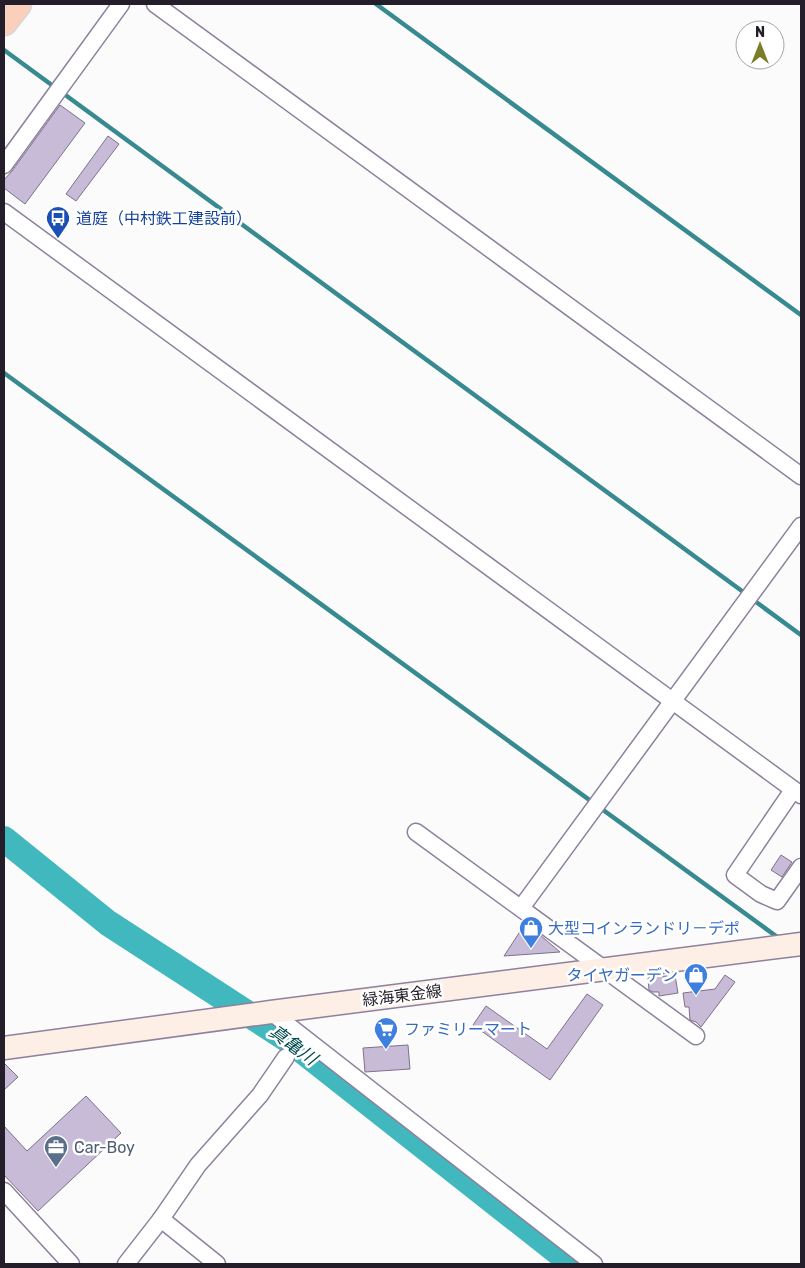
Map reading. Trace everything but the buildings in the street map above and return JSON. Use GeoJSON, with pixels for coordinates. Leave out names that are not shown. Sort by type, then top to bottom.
{"type":"FeatureCollection","features":[{"type":"Feature","properties":{"kind":"highway"},"geometry":{"type":"LineString","coordinates":[[4,22],[18,4]]}},
{"type":"Feature","properties":{"kind":"main road","name":"緑海東金線"},"geometry":{"type":"LineString","coordinates":[[4,1048],[229,1017],[801,944]]}},
{"type":"Feature","properties":{"kind":"street"},"geometry":{"type":"LineString","coordinates":[[4,165],[121,4]]}},
{"type":"Feature","properties":{"kind":"street"},"geometry":{"type":"LineString","coordinates":[[155,4],[801,476]]}},
{"type":"Feature","properties":{"kind":"street"},"geometry":{"type":"LineString","coordinates":[[4,212],[797,792],[735,875],[761,894],[778,900],[801,867]]}},
{"type":"Feature","properties":{"kind":"street"},"geometry":{"type":"LineString","coordinates":[[521,908],[801,526]]}},
{"type":"Feature","properties":{"kind":"street"},"geometry":{"type":"LineString","coordinates":[[416,832],[696,1036]]}},
{"type":"Feature","properties":{"kind":"street"},"geometry":{"type":"LineString","coordinates":[[271,1012],[590,1263]]}},
{"type":"Feature","properties":{"kind":"street"},"geometry":{"type":"LineString","coordinates":[[126,1264],[161,1219],[198,1165],[260,1095],[286,1057]]}},
{"type":"Feature","properties":{"kind":"street"},"geometry":{"type":"LineString","coordinates":[[4,1191],[71,1264]]}},
{"type":"Feature","properties":{"kind":"street"},"geometry":{"type":"LineString","coordinates":[[161,1219],[217,1264]]}},
{"type":"Feature","properties":{"kind":"waterway"},"geometry":{"type":"LineString","coordinates":[[376,4],[801,315]]}},
{"type":"Feature","properties":{"kind":"waterway"},"geometry":{"type":"LineString","coordinates":[[4,50],[746,594]]}},
{"type":"Feature","properties":{"kind":"waterway"},"geometry":{"type":"LineString","coordinates":[[4,373],[780,939]]}},
{"type":"Feature","properties":{"kind":"waterway"},"geometry":{"type":"LineString","coordinates":[[752,599],[801,635]]}},
{"type":"Feature","properties":{"kind":"waterway","name":"真亀川"},"geometry":{"type":"LineString","coordinates":[[4,839],[108,923],[290,1041],[573,1264]]}},
{"type":"Feature","properties":{"kind":"place","name":"道庭（中村鉄工建設前）"},"geometry":{"type":"Point","coordinates":[58,239]}},
{"type":"Feature","properties":{"kind":"place","name":"大型コインランドリ－デポ"},"geometry":{"type":"Point","coordinates":[531,949]}},
{"type":"Feature","properties":{"kind":"place","name":"タイヤガーデン"},"geometry":{"type":"Point","coordinates":[696,996]}},
{"type":"Feature","properties":{"kind":"place","name":"ファミリーマート"},"geometry":{"type":"Point","coordinates":[386,1050]}},
{"type":"Feature","properties":{"kind":"place","name":"Car-Boy"},"geometry":{"type":"Point","coordinates":[56,1168]}}]}
